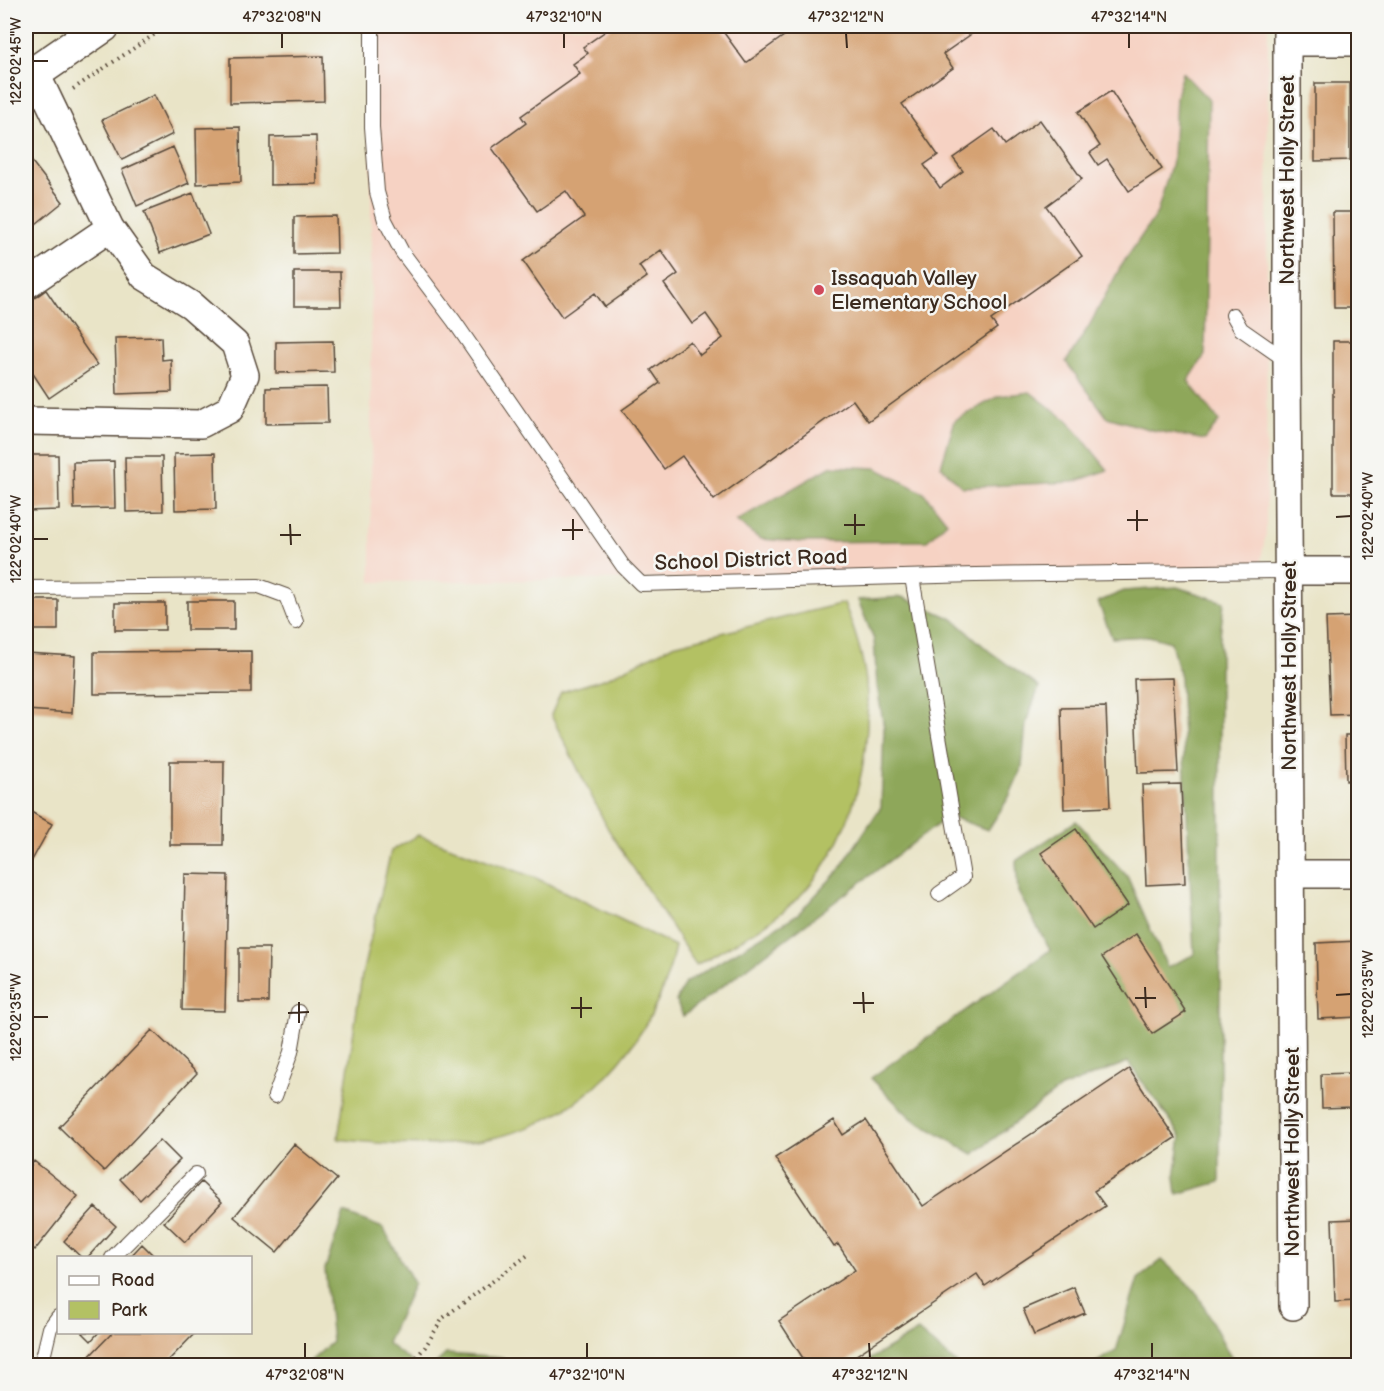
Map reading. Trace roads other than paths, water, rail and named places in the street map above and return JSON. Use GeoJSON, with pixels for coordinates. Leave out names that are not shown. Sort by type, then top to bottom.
{"type":"FeatureCollection","features":[{"type":"Feature","properties":{"kind":"street"},"geometry":{"type":"LineString","coordinates":[[26,421],[201,424],[230,409],[245,375],[235,344],[191,305],[144,276],[110,228],[50,104],[30,76],[103,26]]}},
{"type":"Feature","properties":{"kind":"street"},"geometry":{"type":"LineString","coordinates":[[1287,34],[1359,42]]}},
{"type":"Feature","properties":{"kind":"street","name":"Northwest Holly Street"},"geometry":{"type":"LineString","coordinates":[[1287,34],[1293,1306]]}},
{"type":"Feature","properties":{"kind":"street"},"geometry":{"type":"LineString","coordinates":[[26,285],[110,228]]}},
{"type":"Feature","properties":{"kind":"street"},"geometry":{"type":"LineString","coordinates":[[1288,571],[1359,571]]}},
{"type":"Feature","properties":{"kind":"street"},"geometry":{"type":"LineString","coordinates":[[1291,874],[1359,874]]}},
{"type":"Feature","properties":{"kind":"lane","name":"School District Road"},"geometry":{"type":"LineString","coordinates":[[372,26],[372,127],[377,192],[385,220],[402,252],[454,321],[623,566],[641,584],[1288,571]]}},
{"type":"Feature","properties":{"kind":"lane"},"geometry":{"type":"LineString","coordinates":[[1233,315],[1241,329],[1287,361]]}},
{"type":"Feature","properties":{"kind":"lane"},"geometry":{"type":"LineString","coordinates":[[912,577],[963,877],[939,894]]}},
{"type":"Feature","properties":{"kind":"lane"},"geometry":{"type":"LineString","coordinates":[[26,588],[259,586],[286,596],[296,622]]}},
{"type":"Feature","properties":{"kind":"lane"},"geometry":{"type":"LineString","coordinates":[[275,1096],[291,1052],[298,1012]]}},
{"type":"Feature","properties":{"kind":"lane"},"geometry":{"type":"LineString","coordinates":[[113,1256],[196,1174]]}},
{"type":"Feature","properties":{"kind":"lane"},"geometry":{"type":"LineString","coordinates":[[41,1365],[50,1328],[57,1318]]}},
{"type":"Feature","properties":{"kind":"place","name":"Issaquah Valley Elementary School"},"geometry":{"type":"Point","coordinates":[819,290]}}]}
